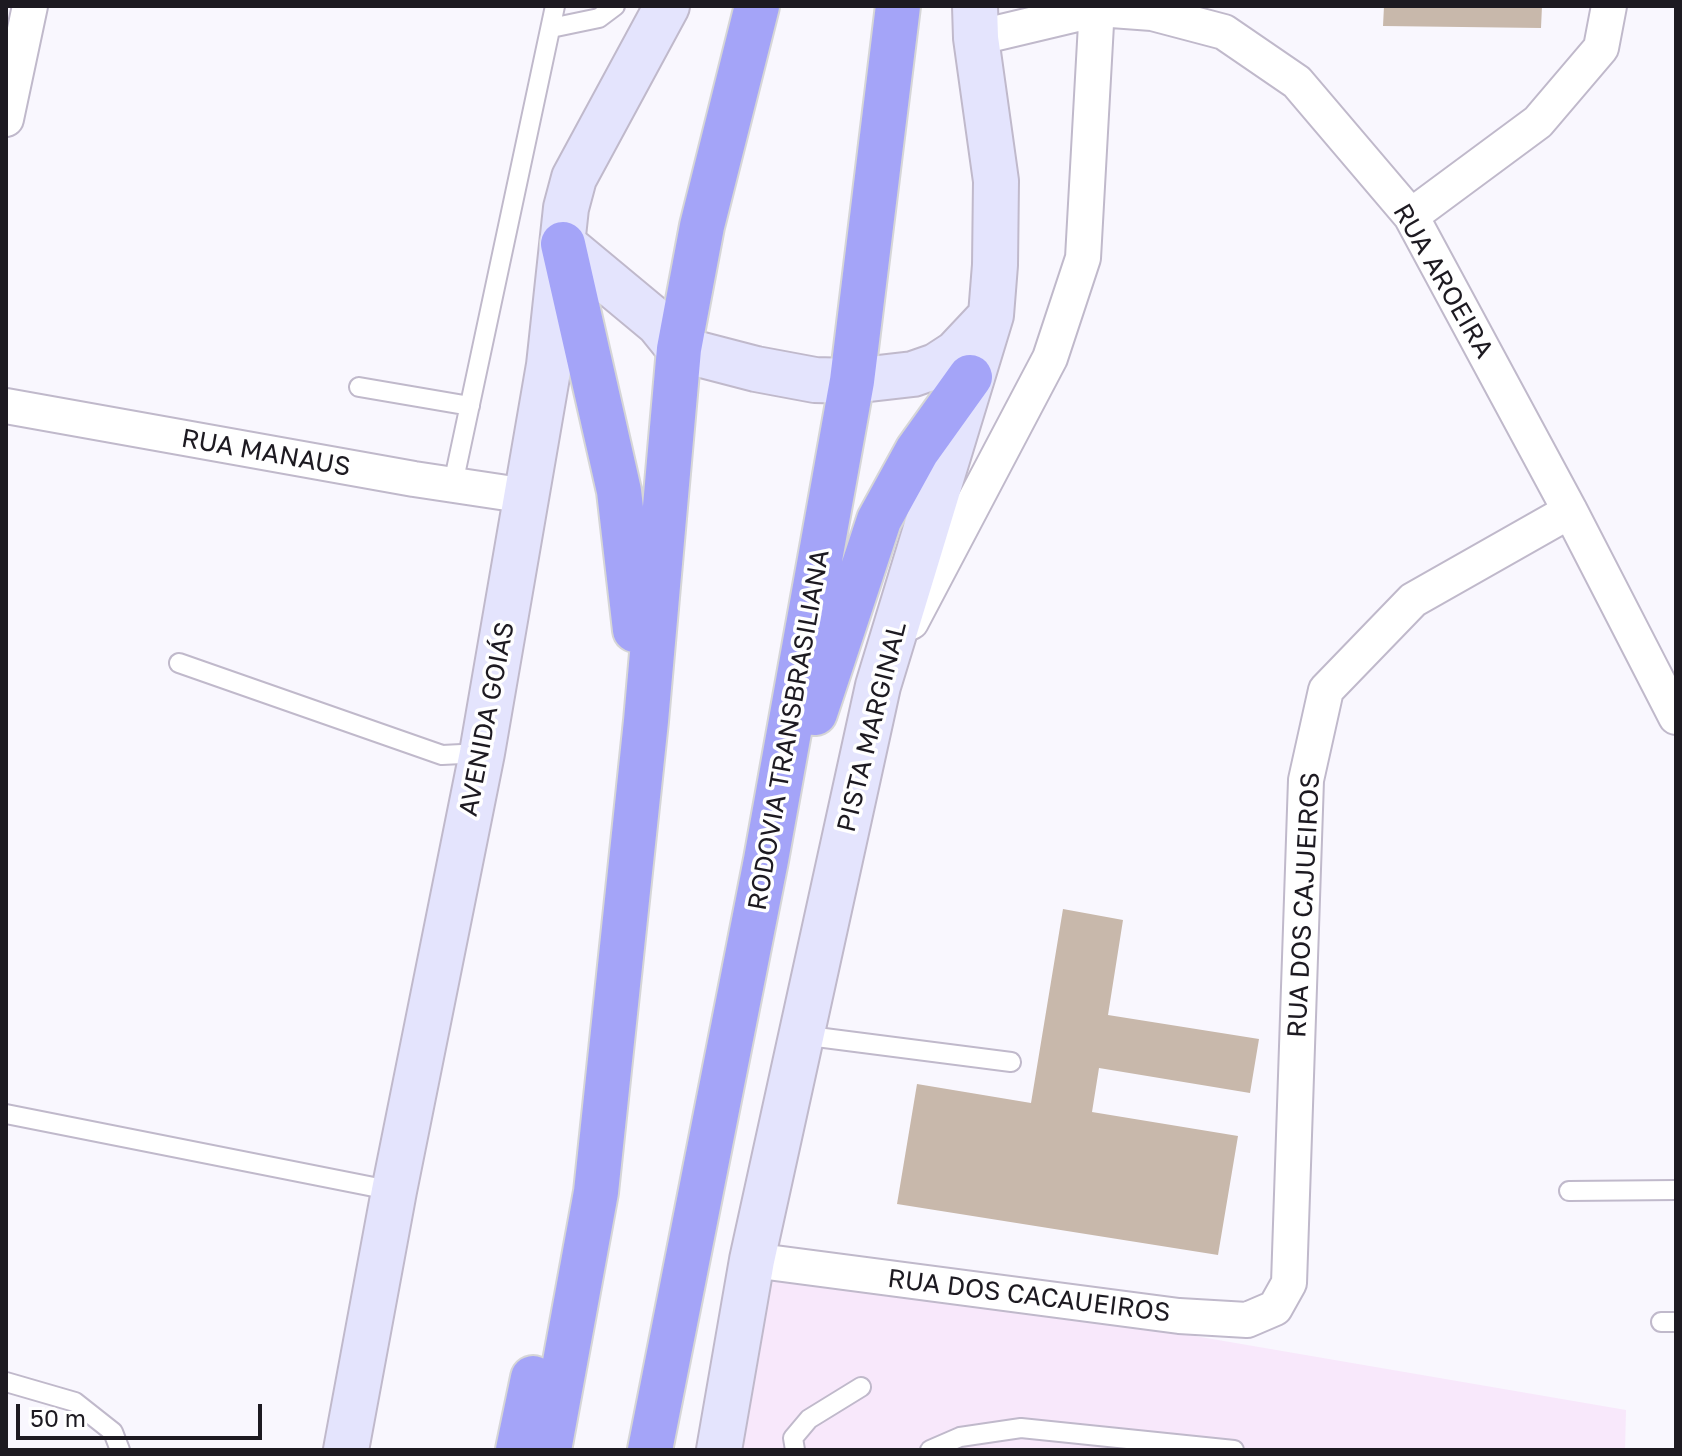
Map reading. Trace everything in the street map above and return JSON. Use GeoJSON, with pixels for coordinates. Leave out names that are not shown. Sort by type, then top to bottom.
{"type":"FeatureCollection","features":[{"type":"Feature","properties":{"kind":"highway"},"geometry":{"type":"LineString","coordinates":[[549,1450],[596,1192],[646,721],[679,349],[702,226],[757,6]]}},
{"type":"Feature","properties":{"kind":"highway","name":"RODOVIA TRANSBRASILIANA"},"geometry":{"type":"LineString","coordinates":[[650,1450],[766,860],[852,381],[898,6]]}},
{"type":"Feature","properties":{"kind":"highway"},"geometry":{"type":"LineString","coordinates":[[563,244],[619,491],[646,721]]}},
{"type":"Feature","properties":{"kind":"highway"},"geometry":{"type":"LineString","coordinates":[[766,860],[879,520],[917,451],[970,377]]}},
{"type":"Feature","properties":{"kind":"highway"},"geometry":{"type":"LineString","coordinates":[[518,1450],[559,1259],[596,1192]]}},
{"type":"Feature","properties":{"kind":"main road","name":"AVENIDA GOIÁS"},"geometry":{"type":"LineString","coordinates":[[346,1450],[394,1191],[482,753],[549,365],[566,208],[574,178],[667,6]]}},
{"type":"Feature","properties":{"kind":"main road","name":"PISTA MARGINAL"},"geometry":{"type":"LineString","coordinates":[[719,1450],[752,1260],[878,686],[991,315],[996,181],[975,22]]}},
{"type":"Feature","properties":{"kind":"main road"},"geometry":{"type":"LineString","coordinates":[[563,244],[658,323],[679,349],[800,377],[852,381],[913,374],[936,366],[956,353],[991,315]]}},
{"type":"Feature","properties":{"kind":"street"},"geometry":{"type":"LineString","coordinates":[[1411,216],[1538,122],[1601,48],[1609,6]]}},
{"type":"Feature","properties":{"kind":"street"},"geometry":{"type":"LineString","coordinates":[[878,686],[1050,358],[1083,258],[1098,7]]}},
{"type":"Feature","properties":{"kind":"street","name":"RUA AROEIRA"},"geometry":{"type":"LineString","coordinates":[[975,22],[1098,7],[1152,13],[1224,32],[1297,82],[1411,216],[1570,511],[1676,717]]}},
{"type":"Feature","properties":{"kind":"street"},"geometry":{"type":"LineString","coordinates":[[6,119],[21,15]]}},
{"type":"Feature","properties":{"kind":"street","name":"RUA MANAUS"},"geometry":{"type":"LineString","coordinates":[[6,406],[527,496]]}},
{"type":"Feature","properties":{"kind":"street","name":"RUA DOS CAJUEIROS"},"geometry":{"type":"LineString","coordinates":[[1289,1283],[1306,780],[1326,690],[1413,600],[1570,511]]}},
{"type":"Feature","properties":{"kind":"street","name":"RUA DOS CACAUEIROS"},"geometry":{"type":"LineString","coordinates":[[752,1260],[1179,1316],[1247,1320],[1275,1308],[1289,1283]]}},
{"type":"Feature","properties":{"kind":"lane"},"geometry":{"type":"LineString","coordinates":[[453,484],[555,6]]}},
{"type":"Feature","properties":{"kind":"lane"},"geometry":{"type":"LineString","coordinates":[[551,28],[599,18],[615,6]]}},
{"type":"Feature","properties":{"kind":"lane"},"geometry":{"type":"LineString","coordinates":[[359,387],[470,406]]}},
{"type":"Feature","properties":{"kind":"lane"},"geometry":{"type":"LineString","coordinates":[[179,663],[442,755],[482,753]]}},
{"type":"Feature","properties":{"kind":"lane"},"geometry":{"type":"LineString","coordinates":[[801,1035],[1011,1062]]}},
{"type":"Feature","properties":{"kind":"lane"},"geometry":{"type":"LineString","coordinates":[[6,1114],[394,1191]]}},
{"type":"Feature","properties":{"kind":"lane"},"geometry":{"type":"LineString","coordinates":[[1569,1191],[1676,1190]]}},
{"type":"Feature","properties":{"kind":"lane"},"geometry":{"type":"LineString","coordinates":[[6,1382],[75,1402],[113,1432],[120,1450]]}},
{"type":"Feature","properties":{"kind":"lane"},"geometry":{"type":"LineString","coordinates":[[795,1450],[793,1438],[809,1419],[861,1387]]}},
{"type":"Feature","properties":{"kind":"lane"},"geometry":{"type":"LineString","coordinates":[[930,1450],[960,1437],[1021,1428],[1234,1450]]}},
{"type":"Feature","properties":{"kind":"shaded area"},"geometry":{"type":"Polygon","coordinates":[[[752,1260],[1626,1410],[1625,1450],[726,1450],[752,1260]]]}},
{"type":"Feature","properties":{"kind":"building"},"geometry":{"type":"Polygon","coordinates":[[[1384,6],[1542,6],[1541,28],[1383,26],[1384,6]]]}},
{"type":"Feature","properties":{"kind":"building"},"geometry":{"type":"Polygon","coordinates":[[[1063,909],[1123,920],[1108,1015],[1259,1039],[1250,1093],[1099,1068],[1092,1112],[1238,1136],[1218,1255],[897,1204],[917,1084],[1031,1103],[1063,909]]]}}]}
